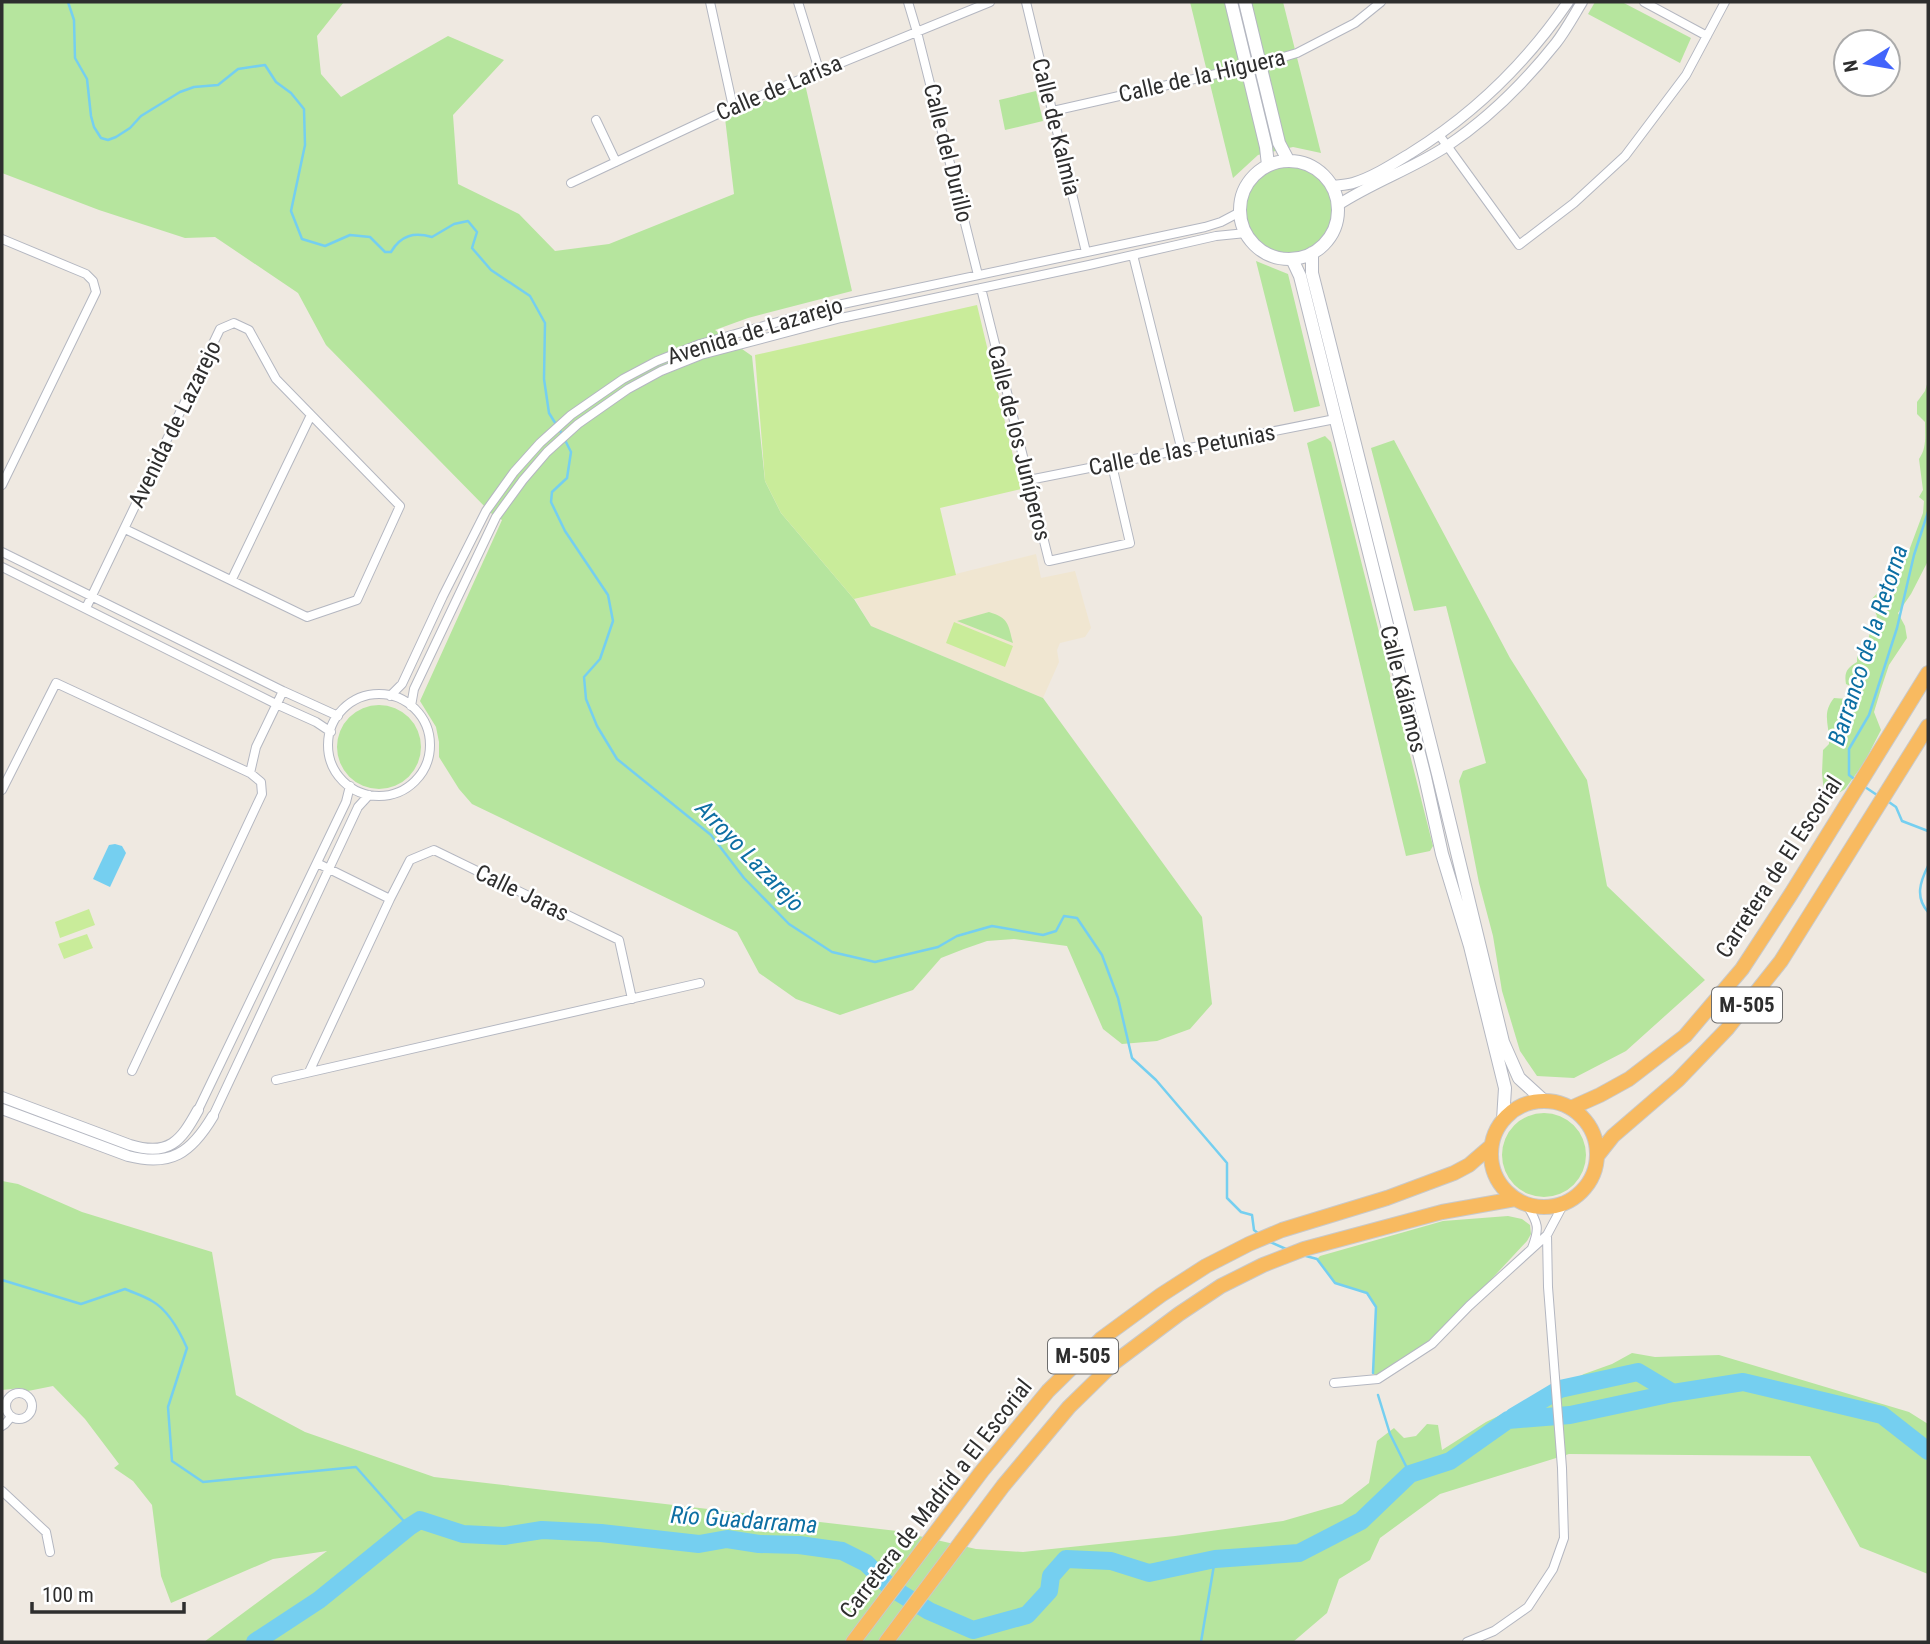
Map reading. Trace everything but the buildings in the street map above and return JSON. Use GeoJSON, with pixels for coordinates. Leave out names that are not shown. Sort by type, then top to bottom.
{"type":"FeatureCollection","features":[{"type":"Feature","properties":{"kind":"highway","name":"Carretera de El Escorial"},"geometry":{"type":"LineString","coordinates":[[1572,1108],[1629,1079],[1685,1036],[1742,969],[1928,673]]}},
{"type":"Feature","properties":{"kind":"highway","name":"M-505"},"geometry":{"type":"LineString","coordinates":[[1521,1202],[1539,1208],[1551,1208],[1576,1197],[1587,1187],[1598,1155],[1614,1136],[1678,1080],[1727,1029],[1781,961],[1928,726]]}},
{"type":"Feature","properties":{"kind":"highway"},"geometry":{"type":"LineString","coordinates":[[1503,1119],[1528,1103],[1543,1100],[1558,1102],[1583,1117],[1592,1129],[1598,1155]]}},
{"type":"Feature","properties":{"kind":"highway","name":"M-505"},"geometry":{"type":"LineString","coordinates":[[1491,1146],[1503,1119]]}},
{"type":"Feature","properties":{"kind":"highway"},"geometry":{"type":"LineString","coordinates":[[1491,1146],[1495,1176],[1504,1189],[1521,1202]]}},
{"type":"Feature","properties":{"kind":"highway","name":"Carretera de Madrid a El Escorial"},"geometry":{"type":"LineString","coordinates":[[853,1642],[982,1471],[1048,1391],[1101,1339],[1206,1266],[1282,1230],[1387,1198],[1454,1173],[1469,1165],[1491,1146]]}},
{"type":"Feature","properties":{"kind":"highway","name":"Carretera de Madrid a El Escorial"},"geometry":{"type":"LineString","coordinates":[[886,1642],[1003,1486],[1069,1407],[1115,1362],[1179,1314],[1221,1286],[1304,1249],[1441,1212],[1521,1202]]}},
{"type":"Feature","properties":{"kind":"main road"},"geometry":{"type":"LineString","coordinates":[[1231,2],[1279,143],[1288,160]]}},
{"type":"Feature","properties":{"kind":"main road"},"geometry":{"type":"LineString","coordinates":[[1245,2],[1268,165]]}},
{"type":"Feature","properties":{"kind":"main road"},"geometry":{"type":"LineString","coordinates":[[1288,160],[1314,167],[1324,175],[1332,186],[1338,205],[1335,228],[1322,247],[1292,259],[1260,250],[1246,233],[1240,212],[1241,201],[1250,179],[1268,165],[1288,160]]}},
{"type":"Feature","properties":{"kind":"main road","name":"Calle Kálamos"},"geometry":{"type":"LineString","coordinates":[[1312,253],[1312,273],[1503,1042],[1518,1078],[1543,1100]]}},
{"type":"Feature","properties":{"kind":"main road","name":"Calle Kálamos"},"geometry":{"type":"LineString","coordinates":[[1292,259],[1300,276],[1442,854],[1470,946],[1505,1088],[1503,1119]]}},
{"type":"Feature","properties":{"kind":"street"},"geometry":{"type":"LineString","coordinates":[[710,2],[733,107]]}},
{"type":"Feature","properties":{"kind":"street"},"geometry":{"type":"LineString","coordinates":[[798,2],[819,70]]}},
{"type":"Feature","properties":{"kind":"street","name":"Calle del Durillo"},"geometry":{"type":"LineString","coordinates":[[908,2],[978,275]]}},
{"type":"Feature","properties":{"kind":"street","name":"Calle de Larisa"},"geometry":{"type":"LineString","coordinates":[[571,183],[733,107],[990,2]]}},
{"type":"Feature","properties":{"kind":"street","name":"Calle de Kalmia"},"geometry":{"type":"LineString","coordinates":[[1026,2],[1086,252]]}},
{"type":"Feature","properties":{"kind":"street","name":"Calle de la Higuera"},"geometry":{"type":"LineString","coordinates":[[1053,111],[1297,53],[1355,23],[1381,2]]}},
{"type":"Feature","properties":{"kind":"street"},"geometry":{"type":"LineString","coordinates":[[1332,186],[1353,183],[1393,164],[1440,136],[1476,107],[1510,74],[1547,33],[1568,2]]}},
{"type":"Feature","properties":{"kind":"street"},"geometry":{"type":"LineString","coordinates":[[1338,205],[1446,146],[1485,118],[1520,84],[1557,41],[1582,2]]}},
{"type":"Feature","properties":{"kind":"street"},"geometry":{"type":"LineString","coordinates":[[1644,2],[1707,36]]}},
{"type":"Feature","properties":{"kind":"street"},"geometry":{"type":"LineString","coordinates":[[1440,136],[1519,245],[1574,202],[1625,156],[1686,75],[1725,2]]}},
{"type":"Feature","properties":{"kind":"street"},"geometry":{"type":"LineString","coordinates":[[596,120],[616,162]]}},
{"type":"Feature","properties":{"kind":"street","name":"Avenida de Lazarejo"},"geometry":{"type":"LineString","coordinates":[[390,695],[402,684],[486,511],[514,472],[540,443],[571,415],[623,379],[657,361],[700,344],[838,305],[1205,227],[1222,222],[1240,212]]}},
{"type":"Feature","properties":{"kind":"street","name":"Avenida de Lazarejo"},"geometry":{"type":"LineString","coordinates":[[411,706],[414,689],[496,517],[547,452],[578,424],[628,388],[701,355],[841,318],[1216,236],[1246,233]]}},
{"type":"Feature","properties":{"kind":"street"},"geometry":{"type":"LineString","coordinates":[[2,240],[86,274],[93,281],[96,292],[3,480]]}},
{"type":"Feature","properties":{"kind":"street"},"geometry":{"type":"LineString","coordinates":[[1133,255],[1182,451]]}},
{"type":"Feature","properties":{"kind":"street","name":"Calle de los Juníperos"},"geometry":{"type":"LineString","coordinates":[[981,288],[1048,561],[1130,543],[1112,465]]}},
{"type":"Feature","properties":{"kind":"street","name":"Avenida de Lazarejo"},"geometry":{"type":"LineString","coordinates":[[86,608],[220,329],[234,323],[249,330],[276,379],[400,506],[357,600],[307,617],[125,528]]}},
{"type":"Feature","properties":{"kind":"street"},"geometry":{"type":"LineString","coordinates":[[232,579],[311,415]]}},
{"type":"Feature","properties":{"kind":"street","name":"Calle de las Petunias"},"geometry":{"type":"LineString","coordinates":[[1029,480],[1335,419]]}},
{"type":"Feature","properties":{"kind":"street"},"geometry":{"type":"LineString","coordinates":[[2,552],[338,716]]}},
{"type":"Feature","properties":{"kind":"street"},"geometry":{"type":"LineString","coordinates":[[2,567],[316,722],[331,732]]}},
{"type":"Feature","properties":{"kind":"street"},"geometry":{"type":"LineString","coordinates":[[2,790],[56,683],[250,774],[261,782],[262,794],[132,1070]]}},
{"type":"Feature","properties":{"kind":"street"},"geometry":{"type":"LineString","coordinates":[[250,774],[256,747],[283,691]]}},
{"type":"Feature","properties":{"kind":"street"},"geometry":{"type":"LineString","coordinates":[[378,694],[390,695],[411,706],[427,727],[430,740],[425,767],[418,778],[408,787],[383,796],[369,795],[350,786],[334,768],[330,756],[331,732],[338,716],[356,700],[378,694]]}},
{"type":"Feature","properties":{"kind":"street"},"geometry":{"type":"LineString","coordinates":[[2,1097],[130,1145],[151,1149],[176,1143],[198,1110],[346,802],[350,786]]}},
{"type":"Feature","properties":{"kind":"street"},"geometry":{"type":"LineString","coordinates":[[2,1109],[144,1160],[175,1157],[187,1149],[204,1132],[213,1116],[358,807],[369,795]]}},
{"type":"Feature","properties":{"kind":"street","name":"Calle Jaras"},"geometry":{"type":"LineString","coordinates":[[309,1072],[410,860],[434,850],[619,940],[632,999]]}},
{"type":"Feature","properties":{"kind":"street"},"geometry":{"type":"LineString","coordinates":[[317,863],[390,899]]}},
{"type":"Feature","properties":{"kind":"street"},"geometry":{"type":"LineString","coordinates":[[276,1080],[700,984]]}},
{"type":"Feature","properties":{"kind":"street"},"geometry":{"type":"LineString","coordinates":[[1521,1202],[1536,1220],[1538,1232],[1532,1249]]}},
{"type":"Feature","properties":{"kind":"street"},"geometry":{"type":"LineString","coordinates":[[1334,1383],[1378,1379],[1432,1344],[1469,1306],[1547,1235],[1563,1205]]}},
{"type":"Feature","properties":{"kind":"street"},"geometry":{"type":"LineString","coordinates":[[1467,1642],[1494,1632],[1528,1607],[1553,1569],[1564,1538],[1547,1235]]}},
{"type":"Feature","properties":{"kind":"street"},"geometry":{"type":"LineString","coordinates":[[2,1426],[11,1417]]}},
{"type":"Feature","properties":{"kind":"street"},"geometry":{"type":"LineString","coordinates":[[2,1491],[46,1532],[50,1552]]}},
{"type":"Feature","properties":{"kind":"shaded area"},"geometry":{"type":"Polygon","coordinates":[[[1036,554],[1041,578],[1075,571],[1091,628],[1085,637],[1060,643],[1057,650],[1059,662],[1043,698],[871,626],[855,599],[1036,554]]]}},
{"type":"Feature","properties":{"kind":"green space"},"geometry":{"type":"Polygon","coordinates":[[[2,2],[344,2],[317,36],[321,74],[341,97],[448,36],[504,60],[453,115],[458,184],[519,214],[555,251],[609,244],[734,194],[725,118],[805,84],[852,291],[748,318],[715,330],[752,356],[765,481],[781,513],[854,599],[871,626],[1043,698],[1202,917],[1212,1004],[1190,1029],[1157,1041],[1122,1044],[1103,1029],[1067,946],[1014,939],[987,941],[941,958],[913,990],[840,1015],[796,999],[759,973],[737,932],[472,804],[439,757],[436,727],[420,701],[502,520],[492,514],[326,345],[298,293],[215,237],[185,238],[99,210],[2,173],[2,2]]]}},
{"type":"Feature","properties":{"kind":"green space"},"geometry":{"type":"Polygon","coordinates":[[[1190,2],[1283,2],[1321,153],[1293,147],[1258,155],[1233,178],[1190,2]]]}},
{"type":"Feature","properties":{"kind":"green space"},"geometry":{"type":"Polygon","coordinates":[[[1595,2],[1622,2],[1691,38],[1680,63],[1588,14],[1595,2]]]}},
{"type":"Feature","properties":{"kind":"green space"},"geometry":{"type":"Polygon","coordinates":[[[1036,91],[1043,121],[1005,130],[999,100],[1036,91]]]}},
{"type":"Feature","properties":{"kind":"green space"},"geometry":{"type":"Polygon","coordinates":[[[1280,166],[1298,166],[1314,173],[1326,185],[1333,201],[1333,219],[1326,235],[1314,247],[1298,254],[1280,254],[1264,247],[1252,235],[1245,219],[1245,201],[1252,185],[1264,173],[1280,166]]]}},
{"type":"Feature","properties":{"kind":"green space"},"geometry":{"type":"Polygon","coordinates":[[[1256,261],[1288,274],[1320,406],[1294,412],[1256,261]]]}},
{"type":"Feature","properties":{"kind":"green space"},"geometry":{"type":"Polygon","coordinates":[[[977,305],[1021,489],[940,508],[956,575],[854,599],[781,513],[765,481],[755,355],[977,305]]]}},
{"type":"Feature","properties":{"kind":"green space"},"geometry":{"type":"Polygon","coordinates":[[[1928,381],[1928,561],[1898,613],[1905,626],[1907,638],[1889,665],[1874,712],[1881,730],[1864,763],[1845,789],[1825,802],[1822,773],[1823,750],[1829,744],[1828,709],[1834,698],[1847,699],[1862,692],[1862,686],[1846,684],[1845,676],[1866,647],[1877,616],[1870,601],[1907,556],[1923,513],[1924,501],[1919,497],[1923,490],[1919,459],[1924,446],[1925,422],[1917,414],[1917,402],[1928,381]]]}},
{"type":"Feature","properties":{"kind":"green space"},"geometry":{"type":"Polygon","coordinates":[[[1325,436],[1331,442],[1433,846],[1430,851],[1406,856],[1307,443],[1325,436]]]}},
{"type":"Feature","properties":{"kind":"green space"},"geometry":{"type":"Polygon","coordinates":[[[1394,440],[1510,658],[1587,780],[1607,886],[1705,980],[1626,1051],[1574,1078],[1537,1076],[1520,1051],[1502,991],[1493,936],[1479,883],[1459,781],[1463,771],[1486,763],[1446,606],[1414,611],[1371,448],[1394,440]]]}},
{"type":"Feature","properties":{"kind":"green space"},"geometry":{"type":"Polygon","coordinates":[[[989,612],[1007,623],[1013,643],[957,621],[989,612]]]}},
{"type":"Feature","properties":{"kind":"green space"},"geometry":{"type":"Polygon","coordinates":[[[954,622],[1013,646],[1005,667],[946,643],[954,622]]]}},
{"type":"Feature","properties":{"kind":"green space"},"geometry":{"type":"Polygon","coordinates":[[[371,705],[387,705],[403,712],[414,723],[421,739],[418,763],[409,777],[387,789],[371,789],[355,782],[344,771],[337,755],[337,739],[344,723],[355,712],[371,705]]]}},
{"type":"Feature","properties":{"kind":"green space"},"geometry":{"type":"Polygon","coordinates":[[[89,909],[95,925],[60,938],[55,922],[89,909]]]}},
{"type":"Feature","properties":{"kind":"green space"},"geometry":{"type":"Polygon","coordinates":[[[87,934],[93,948],[64,959],[58,944],[87,934]]]}},
{"type":"Feature","properties":{"kind":"green space"},"geometry":{"type":"Polygon","coordinates":[[[1544,1113],[1560,1116],[1574,1125],[1583,1139],[1586,1155],[1583,1171],[1574,1185],[1560,1194],[1544,1197],[1528,1194],[1514,1185],[1505,1171],[1502,1155],[1505,1139],[1514,1125],[1528,1116],[1544,1113]]]}},
{"type":"Feature","properties":{"kind":"green space"},"geometry":{"type":"Polygon","coordinates":[[[2,1181],[18,1184],[82,1212],[212,1252],[236,1395],[305,1432],[434,1477],[897,1531],[976,1549],[1023,1552],[1175,1536],[1283,1521],[1342,1504],[1369,1483],[1377,1441],[1394,1428],[1404,1438],[1416,1436],[1427,1424],[1438,1425],[1442,1450],[1486,1422],[1632,1353],[1655,1357],[1719,1355],[1909,1412],[1928,1424],[1928,1574],[1860,1547],[1810,1456],[1569,1454],[1440,1494],[1380,1538],[1370,1560],[1339,1579],[1327,1613],[1293,1642],[204,1642],[327,1551],[273,1559],[171,1603],[161,1576],[152,1505],[133,1481],[114,1468],[119,1464],[85,1419],[53,1386],[28,1391],[21,1388],[2,1390],[2,1181]]]}},
{"type":"Feature","properties":{"kind":"green space"},"geometry":{"type":"Polygon","coordinates":[[[1508,1216],[1522,1219],[1530,1225],[1531,1234],[1527,1241],[1429,1346],[1378,1379],[1373,1373],[1376,1307],[1366,1293],[1335,1283],[1317,1259],[1443,1221],[1508,1216]]]}},
{"type":"Feature","properties":{"kind":"water"},"geometry":{"type":"Polygon","coordinates":[[[109,845],[122,846],[126,853],[110,887],[93,879],[109,845]]]}},
{"type":"Feature","properties":{"kind":"waterway","name":"Arroyo Lazarejo"},"geometry":{"type":"LineString","coordinates":[[68,2],[74,20],[75,58],[87,79],[91,116],[101,138],[108,140],[116,137],[130,128],[141,116],[180,92],[194,87],[218,85],[238,69],[265,65],[276,82],[291,93],[304,109],[305,145],[291,211],[302,239],[325,246],[350,235],[370,237],[385,252],[391,252],[408,236],[432,237],[454,224],[468,221],[477,232],[472,248],[491,270],[530,296],[545,323],[544,379],[549,413],[562,434]]}},
{"type":"Feature","properties":{"kind":"waterway","name":"Arroyo Lazarejo"},"geometry":{"type":"LineString","coordinates":[[565,440],[571,452],[567,478],[552,492],[551,502],[565,531],[608,595],[613,621],[600,659],[584,677],[586,699],[597,726],[617,759],[711,835],[744,878],[789,924],[832,952],[875,962],[938,947],[957,936],[992,926],[1043,935],[1056,931],[1064,916],[1077,918],[1102,955],[1118,998],[1132,1058],[1156,1080],[1227,1163],[1227,1198],[1241,1212],[1252,1215],[1254,1230],[1259,1234]]}},
{"type":"Feature","properties":{"kind":"waterway","name":"Barranco de la Retorna"},"geometry":{"type":"LineString","coordinates":[[1857,781],[1849,775],[1849,749],[1869,715],[1897,628],[1914,555],[1928,512]]}},
{"type":"Feature","properties":{"kind":"waterway","name":"Barranco de la Retorna"},"geometry":{"type":"LineString","coordinates":[[1865,787],[1877,795]]}},
{"type":"Feature","properties":{"kind":"waterway","name":"Barranco de la Retorna"},"geometry":{"type":"LineString","coordinates":[[1886,800],[1896,807],[1902,821],[1928,831]]}},
{"type":"Feature","properties":{"kind":"waterway","name":"Barranco de la Retorna"},"geometry":{"type":"LineString","coordinates":[[1928,866],[1920,889],[1921,901],[1928,912]]}},
{"type":"Feature","properties":{"kind":"waterway","name":"Arroyo Lazarejo"},"geometry":{"type":"LineString","coordinates":[[1270,1242],[1286,1249]]}},
{"type":"Feature","properties":{"kind":"waterway","name":"Arroyo Lazarejo"},"geometry":{"type":"LineString","coordinates":[[1306,1256],[1317,1259],[1335,1283],[1367,1293],[1376,1307],[1373,1373]]}},
{"type":"Feature","properties":{"kind":"waterway"},"geometry":{"type":"LineString","coordinates":[[2,1280],[81,1304],[125,1289],[149,1299],[163,1310],[177,1328],[187,1348],[168,1407],[172,1461],[203,1482],[356,1467],[409,1527]]}},
{"type":"Feature","properties":{"kind":"waterway","name":"Río Guadarrama"},"geometry":{"type":"LineString","coordinates":[[1513,1417],[1560,1389],[1638,1372],[1673,1393]]}},
{"type":"Feature","properties":{"kind":"waterway","name":"Río Guadarrama"},"geometry":{"type":"LineString","coordinates":[[255,1642],[319,1600],[420,1520],[463,1534],[504,1536],[542,1530],[601,1533],[699,1544],[727,1539],[842,1551],[866,1563],[890,1587],[929,1611],[973,1630],[1027,1615],[1049,1591],[1051,1576],[1066,1559],[1111,1561],[1149,1573],[1215,1559],[1299,1553],[1361,1521],[1410,1474],[1450,1461],[1508,1420],[1570,1415],[1673,1393],[1743,1382],[1882,1415],[1928,1451]]}},
{"type":"Feature","properties":{"kind":"waterway"},"geometry":{"type":"LineString","coordinates":[[1378,1395],[1390,1434],[1410,1474]]}},
{"type":"Feature","properties":{"kind":"waterway"},"geometry":{"type":"LineString","coordinates":[[1201,1642],[1215,1559]]}}]}
